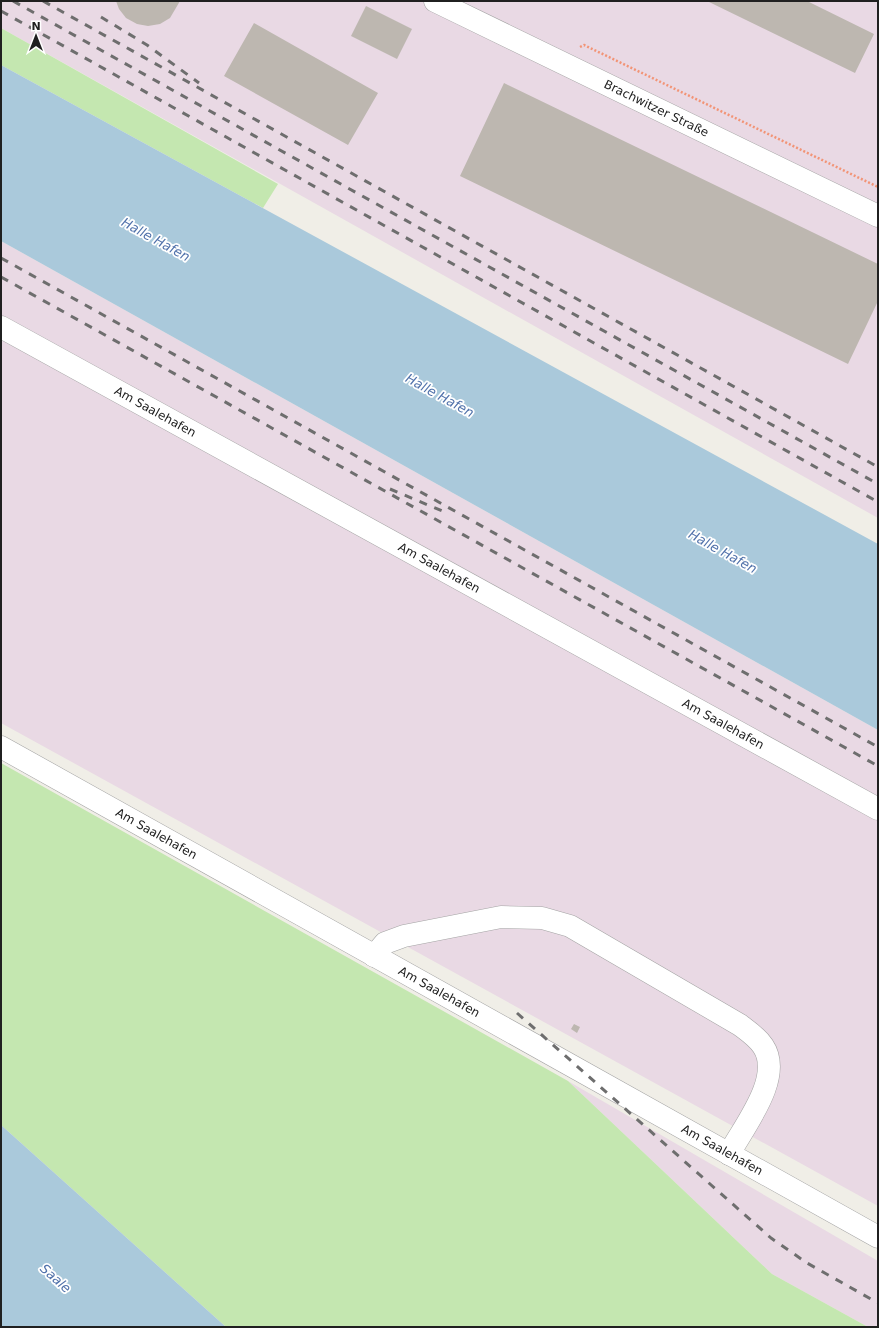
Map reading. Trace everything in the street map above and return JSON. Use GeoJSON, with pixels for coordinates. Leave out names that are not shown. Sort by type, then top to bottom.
{"type":"FeatureCollection","features":[{"type":"Feature","properties":{"kind":"street","name":"Brachwitzer Straße"},"geometry":{"type":"LineString","coordinates":[[435,1],[878,216]]}},
{"type":"Feature","properties":{"kind":"street","name":"Am Saalehafen"},"geometry":{"type":"LineString","coordinates":[[1,327],[878,809]]}},
{"type":"Feature","properties":{"kind":"street","name":"Am Saalehafen"},"geometry":{"type":"LineString","coordinates":[[1,747],[878,1237]]}},
{"type":"Feature","properties":{"kind":"street"},"geometry":{"type":"LineString","coordinates":[[374,956],[385,943],[404,936],[501,917],[542,918],[570,926],[740,1025],[762,1046],[768,1055],[770,1067],[769,1079],[764,1091],[729,1154]]}},
{"type":"Feature","properties":{"kind":"path"},"geometry":{"type":"LineString","coordinates":[[557,60],[584,45],[878,187]]}},
{"type":"Feature","properties":{"kind":"shaded area"},"geometry":{"type":"Polygon","coordinates":[[[1,1],[878,1],[878,518],[1,28],[1,1]]]}},
{"type":"Feature","properties":{"kind":"shaded area"},"geometry":{"type":"Polygon","coordinates":[[[1,241],[878,730],[878,1206],[1,723],[1,241]]]}},
{"type":"Feature","properties":{"kind":"shaded area"},"geometry":{"type":"Polygon","coordinates":[[[568,1081],[878,1261],[878,1327],[868,1327],[772,1274],[568,1081]]]}},
{"type":"Feature","properties":{"kind":"green space"},"geometry":{"type":"Polygon","coordinates":[[[1,28],[278,184],[263,208],[1,65],[1,28]]]}},
{"type":"Feature","properties":{"kind":"green space"},"geometry":{"type":"Polygon","coordinates":[[[1,763],[568,1081],[772,1274],[868,1327],[226,1327],[1,1125],[1,763]]]}},
{"type":"Feature","properties":{"kind":"water","name":"Halle Hafen"},"geometry":{"type":"Polygon","coordinates":[[[1,65],[878,544],[878,730],[1,241],[1,65]]]}},
{"type":"Feature","properties":{"kind":"water","name":"Saale"},"geometry":{"type":"Polygon","coordinates":[[[1,1125],[226,1327],[1,1327],[1,1125]]]}},
{"type":"Feature","properties":{"kind":"building"},"geometry":{"type":"Polygon","coordinates":[[[116,1],[180,1],[170,18],[160,24],[148,26],[137,24],[126,18],[119,9],[116,1]]]}},
{"type":"Feature","properties":{"kind":"building"},"geometry":{"type":"Polygon","coordinates":[[[707,1],[807,1],[874,34],[855,73],[707,1]]]}},
{"type":"Feature","properties":{"kind":"building"},"geometry":{"type":"Polygon","coordinates":[[[366,6],[412,29],[397,59],[351,36],[366,6]]]}},
{"type":"Feature","properties":{"kind":"building"},"geometry":{"type":"Polygon","coordinates":[[[254,23],[378,93],[348,145],[224,76],[254,23]]]}},
{"type":"Feature","properties":{"kind":"building"},"geometry":{"type":"Polygon","coordinates":[[[504,83],[878,264],[878,301],[848,364],[460,176],[504,83]]]}},
{"type":"Feature","properties":{"kind":"building"},"geometry":{"type":"Polygon","coordinates":[[[574,1024],[580,1027],[577,1033],[571,1029],[574,1024]]]}},
{"type":"Feature","properties":{"kind":"railway"},"geometry":{"type":"LineString","coordinates":[[13,1],[878,484]]}},
{"type":"Feature","properties":{"kind":"railway"},"geometry":{"type":"LineString","coordinates":[[43,1],[878,467]]}},
{"type":"Feature","properties":{"kind":"railway"},"geometry":{"type":"LineString","coordinates":[[1,11],[878,502]]}},
{"type":"Feature","properties":{"kind":"railway"},"geometry":{"type":"LineString","coordinates":[[101,17],[147,45],[199,83]]}},
{"type":"Feature","properties":{"kind":"railway"},"geometry":{"type":"LineString","coordinates":[[1,258],[878,747]]}},
{"type":"Feature","properties":{"kind":"railway"},"geometry":{"type":"LineString","coordinates":[[1,277],[878,766]]}},
{"type":"Feature","properties":{"kind":"railway"},"geometry":{"type":"LineString","coordinates":[[390,489],[447,513]]}},
{"type":"Feature","properties":{"kind":"railway"},"geometry":{"type":"LineString","coordinates":[[517,1013],[771,1238],[807,1263],[878,1303]]}}]}
